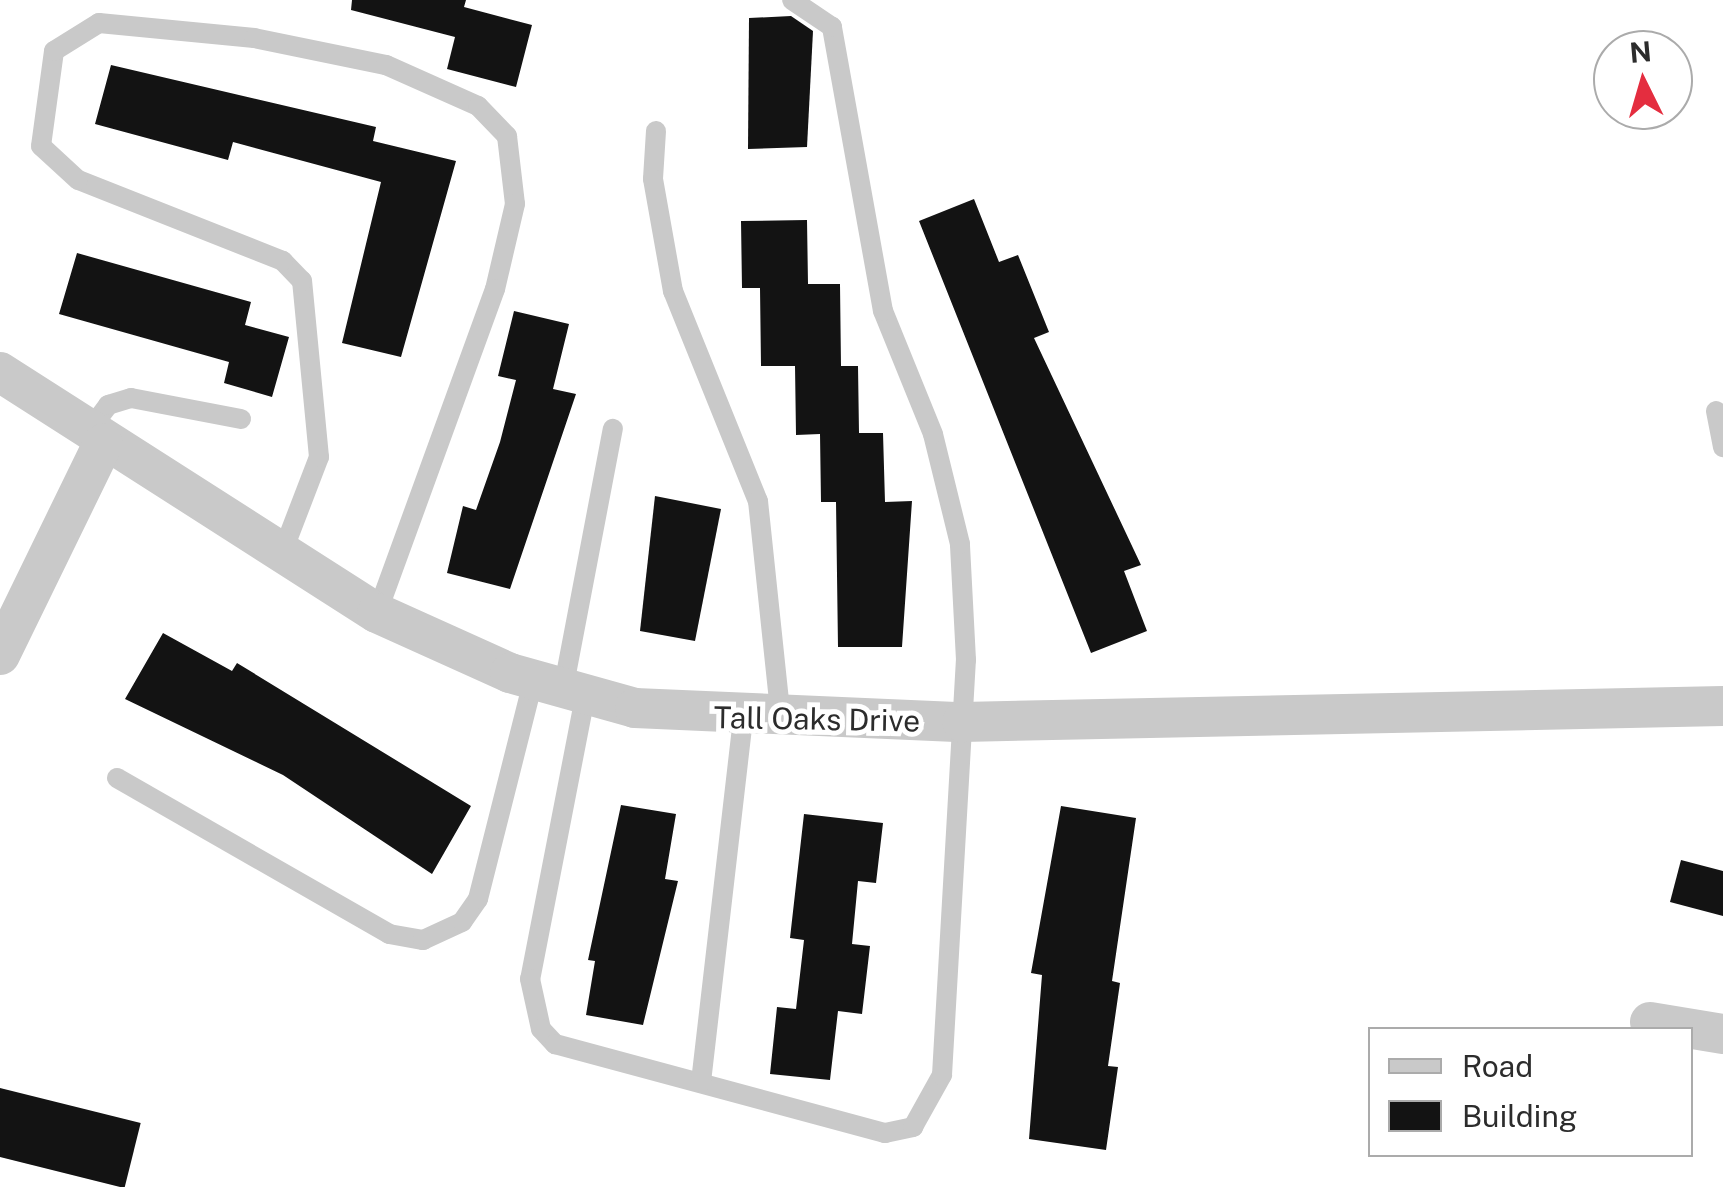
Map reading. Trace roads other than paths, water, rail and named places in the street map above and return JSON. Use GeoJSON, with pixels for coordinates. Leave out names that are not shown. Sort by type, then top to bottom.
{"type":"FeatureCollection","features":[{"type":"Feature","properties":{"kind":"street","name":"Tall Oaks Drive"},"geometry":{"type":"LineString","coordinates":[[0,372],[95,439],[377,612],[560,689],[762,720],[962,722],[1723,706]]}},
{"type":"Feature","properties":{"kind":"street"},"geometry":{"type":"LineString","coordinates":[[0,656],[95,439]]}},
{"type":"Feature","properties":{"kind":"street"},"geometry":{"type":"LineString","coordinates":[[1650,1022],[1680,1027]]}},
{"type":"Feature","properties":{"kind":"street"},"geometry":{"type":"LineString","coordinates":[[1693,1029],[1723,1034]]}},
{"type":"Feature","properties":{"kind":"lane"},"geometry":{"type":"LineString","coordinates":[[613,429],[560,689],[530,979],[532,1008],[555,1044],[884,1133],[913,1127],[930,1109],[942,1075],[962,722],[960,544],[950,490],[883,311],[832,27],[792,0]]}},
{"type":"Feature","properties":{"kind":"lane"},"geometry":{"type":"LineString","coordinates":[[281,556],[319,458],[302,281],[284,261],[78,180],[41,146],[54,51],[98,23],[254,38],[386,66],[478,106],[506,136],[515,204],[495,289],[377,612]]}},
{"type":"Feature","properties":{"kind":"lane"},"geometry":{"type":"LineString","coordinates":[[656,131],[655,196],[672,291],[758,501],[762,720],[701,1082]]}},
{"type":"Feature","properties":{"kind":"lane"},"geometry":{"type":"LineString","coordinates":[[95,439],[108,405],[131,398],[241,419]]}},
{"type":"Feature","properties":{"kind":"lane"},"geometry":{"type":"LineString","coordinates":[[1716,411],[1723,447]]}},
{"type":"Feature","properties":{"kind":"lane"},"geometry":{"type":"LineString","coordinates":[[118,778],[390,934],[423,940],[462,922],[478,899],[560,689]]}}]}
